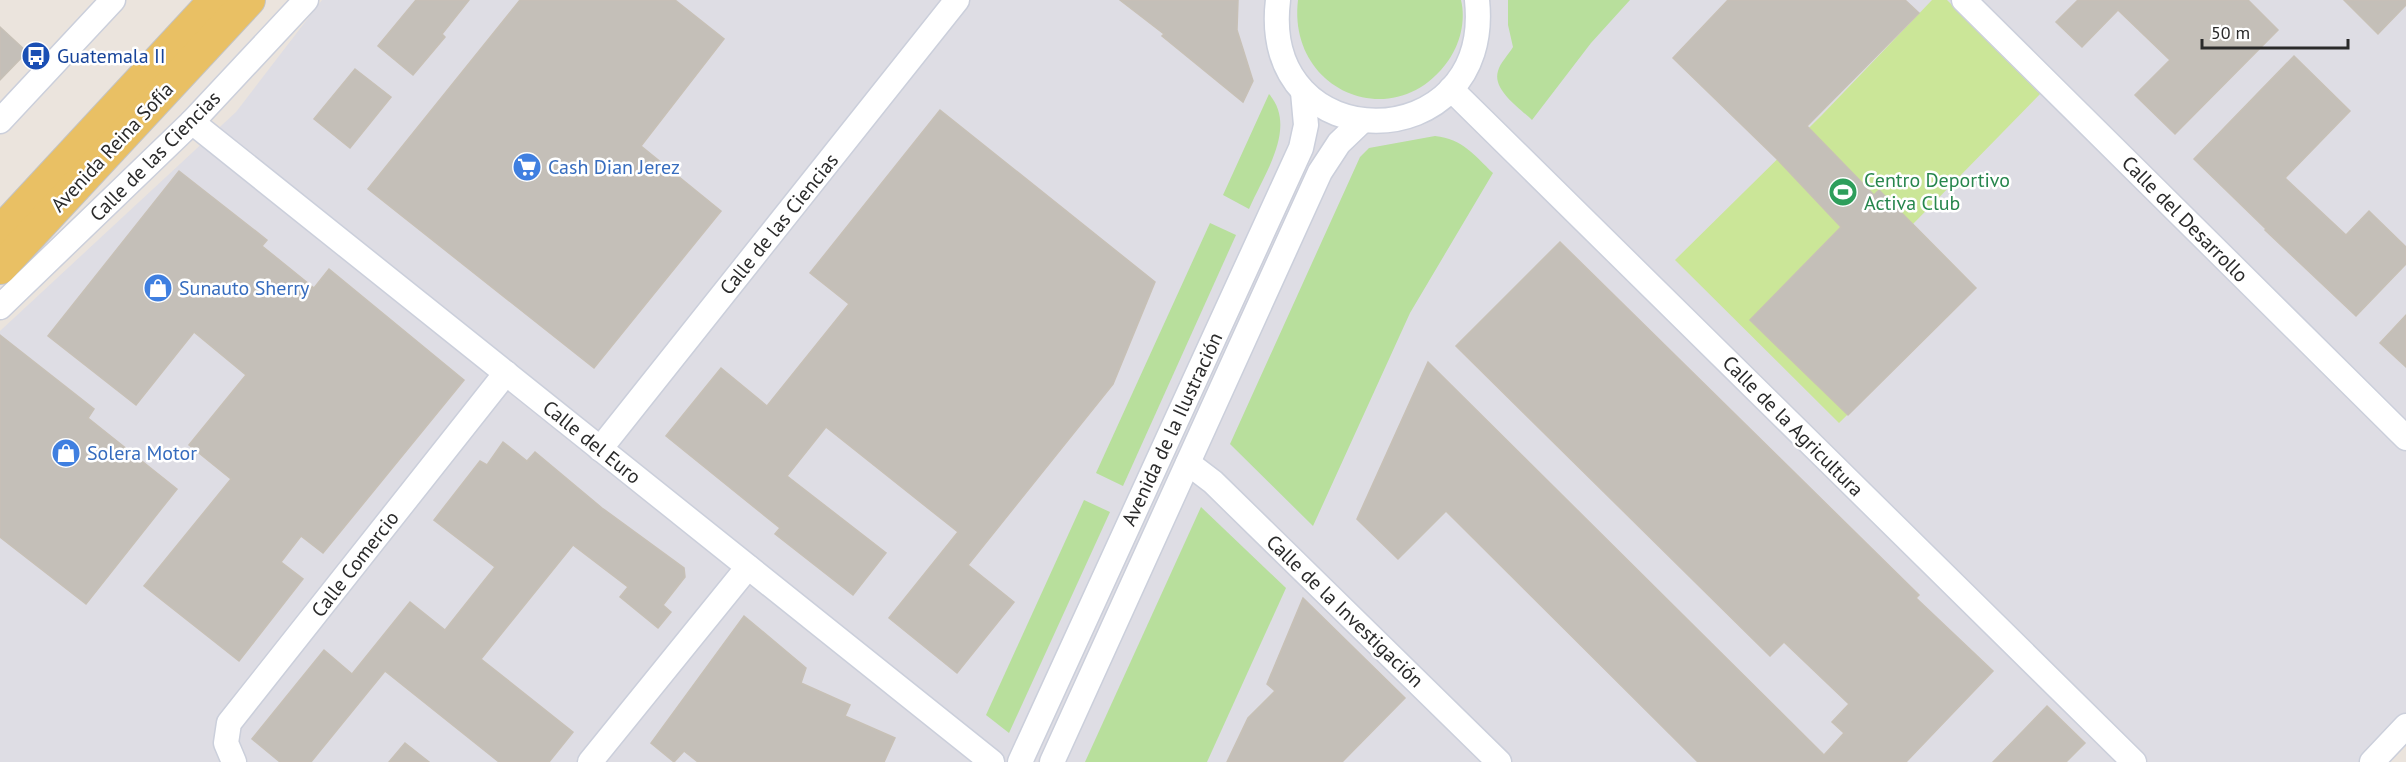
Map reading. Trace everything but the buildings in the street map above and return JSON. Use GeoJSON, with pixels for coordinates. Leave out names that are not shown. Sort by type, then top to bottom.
{"type":"FeatureCollection","features":[{"type":"Feature","properties":{"kind":"main road","name":"Avenida Reina Sofía"},"geometry":{"type":"LineString","coordinates":[[0,232],[215,0]]}},
{"type":"Feature","properties":{"kind":"main road","name":"Avenida Reina Sofía"},"geometry":{"type":"LineString","coordinates":[[0,268],[249,0]]}},
{"type":"Feature","properties":{"kind":"street"},"geometry":{"type":"LineString","coordinates":[[1,118],[113,0]]}},
{"type":"Feature","properties":{"kind":"street","name":"Calle de las Ciencias"},"geometry":{"type":"LineString","coordinates":[[0,308],[192,122],[306,0]]}},
{"type":"Feature","properties":{"kind":"street","name":"Calle de las Ciencias"},"geometry":{"type":"LineString","coordinates":[[600,449],[957,0]]}},
{"type":"Feature","properties":{"kind":"street"},"geometry":{"type":"LineString","coordinates":[[1278,0],[1275,25],[1282,57],[1304,92],[1331,111],[1362,122],[1382,122],[1416,114],[1451,89],[1468,66],[1478,33],[1477,0]]}},
{"type":"Feature","properties":{"kind":"street","name":"Calle del Desarrollo"},"geometry":{"type":"LineString","coordinates":[[1964,0],[2406,438]]}},
{"type":"Feature","properties":{"kind":"street","name":"Calle de la Agricultura"},"geometry":{"type":"LineString","coordinates":[[1451,89],[2134,762]]}},
{"type":"Feature","properties":{"kind":"street","name":"Avenida de la Ilustración"},"geometry":{"type":"LineString","coordinates":[[1020,762],[1301,148],[1306,125],[1304,92]]}},
{"type":"Feature","properties":{"kind":"street","name":"Calle del Euro"},"geometry":{"type":"LineString","coordinates":[[192,122],[992,762]]}},
{"type":"Feature","properties":{"kind":"street","name":"Avenida de la Ilustración"},"geometry":{"type":"LineString","coordinates":[[1052,762],[1320,172],[1338,144],[1362,122]]}},
{"type":"Feature","properties":{"kind":"street","name":"Calle Comercio"},"geometry":{"type":"LineString","coordinates":[[234,762],[226,743],[229,723],[506,373]]}},
{"type":"Feature","properties":{"kind":"street","name":"Calle de la Investigación"},"geometry":{"type":"LineString","coordinates":[[1188,463],[1213,482],[1500,762]]}},
{"type":"Feature","properties":{"kind":"street"},"geometry":{"type":"LineString","coordinates":[[590,762],[748,567]]}},
{"type":"Feature","properties":{"kind":"street"},"geometry":{"type":"LineString","coordinates":[[2372,762],[2406,726]]}},
{"type":"Feature","properties":{"kind":"shaded area"},"geometry":{"type":"Polygon","coordinates":[[[322,0],[2406,0],[2406,722],[2368,762],[0,762],[0,331],[236,112],[322,0]]]}},
{"type":"Feature","properties":{"kind":"green space"},"geometry":{"type":"Polygon","coordinates":[[[1298,0],[1461,0],[1463,16],[1459,40],[1448,61],[1426,84],[1401,96],[1374,99],[1349,93],[1327,80],[1309,59],[1299,32],[1298,0]]]}},
{"type":"Feature","properties":{"kind":"green space"},"geometry":{"type":"Polygon","coordinates":[[[1508,0],[1630,0],[1591,43],[1532,120],[1503,92],[1497,78],[1501,65],[1513,47],[1508,25],[1508,0]]]}},
{"type":"Feature","properties":{"kind":"green space","name":"Centro Deportivo Activa Club"},"geometry":{"type":"Polygon","coordinates":[[[1932,0],[1947,0],[2041,93],[1913,224],[1976,288],[1839,423],[1675,260],[1821,116],[1932,0]]]}},
{"type":"Feature","properties":{"kind":"green space"},"geometry":{"type":"Polygon","coordinates":[[[1269,94],[1277,107],[1280,121],[1279,136],[1270,166],[1249,209],[1223,195],[1269,94]]]}},
{"type":"Feature","properties":{"kind":"green space"},"geometry":{"type":"Polygon","coordinates":[[[1435,136],[1461,144],[1493,173],[1410,313],[1313,526],[1230,444],[1360,157],[1369,148],[1435,136]]]}},
{"type":"Feature","properties":{"kind":"green space"},"geometry":{"type":"Polygon","coordinates":[[[1210,223],[1236,235],[1123,486],[1096,473],[1210,223]]]}},
{"type":"Feature","properties":{"kind":"green space"},"geometry":{"type":"Polygon","coordinates":[[[1084,500],[1110,512],[1009,733],[986,715],[1084,500]]]}},
{"type":"Feature","properties":{"kind":"green space"},"geometry":{"type":"Polygon","coordinates":[[[1201,507],[1286,588],[1207,762],[1085,762],[1201,507]]]}},
{"type":"Feature","properties":{"kind":"place","name":"Guatemala II"},"geometry":{"type":"Point","coordinates":[36,56]}},
{"type":"Feature","properties":{"kind":"place","name":"Cash Dian Jerez"},"geometry":{"type":"Point","coordinates":[527,167]}},
{"type":"Feature","properties":{"kind":"place","name":"Centro Deportivo Activa Club"},"geometry":{"type":"Point","coordinates":[1843,192]}},
{"type":"Feature","properties":{"kind":"place","name":"Sunauto Sherry"},"geometry":{"type":"Point","coordinates":[158,288]}},
{"type":"Feature","properties":{"kind":"place","name":"Solera Motor"},"geometry":{"type":"Point","coordinates":[66,453]}}]}
